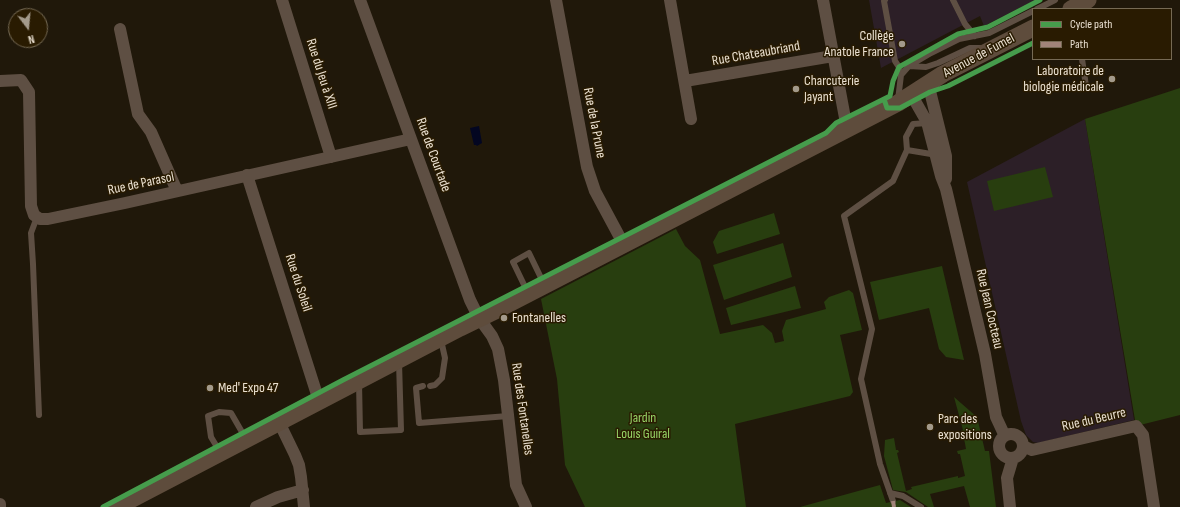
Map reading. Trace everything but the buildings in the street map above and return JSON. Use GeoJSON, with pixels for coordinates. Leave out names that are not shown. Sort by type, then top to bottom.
{"type":"FeatureCollection","features":[{"type":"Feature","properties":{"kind":"main road"},"geometry":{"type":"LineString","coordinates":[[1073,8],[1088,0]]}},
{"type":"Feature","properties":{"kind":"main road","name":"Avenue de Fumel"},"geometry":{"type":"LineString","coordinates":[[117,507],[440,338],[545,286],[849,128],[992,48],[1032,28]]}},
{"type":"Feature","properties":{"kind":"street","name":"Rue du Jeu à XIII"},"geometry":{"type":"LineString","coordinates":[[282,0],[331,157]]}},
{"type":"Feature","properties":{"kind":"street","name":"Rue de Courtade"},"geometry":{"type":"LineString","coordinates":[[360,0],[470,300],[479,318]]}},
{"type":"Feature","properties":{"kind":"street","name":"Rue de la Prune"},"geometry":{"type":"LineString","coordinates":[[556,0],[586,167],[595,190],[624,245]]}},
{"type":"Feature","properties":{"kind":"street"},"geometry":{"type":"LineString","coordinates":[[670,0],[691,118]]}},
{"type":"Feature","properties":{"kind":"street"},"geometry":{"type":"LineString","coordinates":[[823,0],[845,118],[849,128]]}},
{"type":"Feature","properties":{"kind":"street"},"geometry":{"type":"LineString","coordinates":[[120,29],[138,114],[151,132],[177,191]]}},
{"type":"Feature","properties":{"kind":"street","name":"Rue Chateaubriand"},"geometry":{"type":"LineString","coordinates":[[685,82],[833,56]]}},
{"type":"Feature","properties":{"kind":"street"},"geometry":{"type":"LineString","coordinates":[[0,81],[21,80],[29,92],[31,206],[34,215],[37,217]]}},
{"type":"Feature","properties":{"kind":"street","name":"Rue Jean Cocteau"},"geometry":{"type":"LineString","coordinates":[[928,83],[944,144],[946,156],[946,189]]}},
{"type":"Feature","properties":{"kind":"street","name":"Rue Jean Cocteau"},"geometry":{"type":"LineString","coordinates":[[905,98],[927,122],[941,176],[946,189],[985,354],[996,417],[1006,435]]}},
{"type":"Feature","properties":{"kind":"street","name":"Rue de Parasol"},"geometry":{"type":"LineString","coordinates":[[37,217],[40,219],[48,219],[411,139]]}},
{"type":"Feature","properties":{"kind":"street","name":"Rue du Soleil"},"geometry":{"type":"LineString","coordinates":[[247,175],[319,401]]}},
{"type":"Feature","properties":{"kind":"street","name":"Rue des Fontanelles"},"geometry":{"type":"LineString","coordinates":[[479,318],[492,336],[498,349],[504,380],[516,485],[526,507]]}},
{"type":"Feature","properties":{"kind":"street"},"geometry":{"type":"LineString","coordinates":[[279,422],[295,455],[300,471],[304,507]]}},
{"type":"Feature","properties":{"kind":"street","name":"Rue du Beurre"},"geometry":{"type":"LineString","coordinates":[[1023,446],[1032,450],[1136,426],[1143,435],[1154,507]]}},
{"type":"Feature","properties":{"kind":"street"},"geometry":{"type":"LineString","coordinates":[[1010,507],[1007,478],[1013,458],[1020,454],[1023,446],[1018,436],[1014,434],[1006,435],[1000,440],[999,448],[1002,454],[1013,458]]}},
{"type":"Feature","properties":{"kind":"street"},"geometry":{"type":"LineString","coordinates":[[256,507],[278,497],[303,490]]}},
{"type":"Feature","properties":{"kind":"lane"},"geometry":{"type":"LineString","coordinates":[[886,0],[884,0],[895,61],[899,67],[905,98]]}},
{"type":"Feature","properties":{"kind":"lane"},"geometry":{"type":"LineString","coordinates":[[953,0],[965,24],[975,36]]}},
{"type":"Feature","properties":{"kind":"lane"},"geometry":{"type":"LineString","coordinates":[[1039,8],[1055,0]]}},
{"type":"Feature","properties":{"kind":"lane"},"geometry":{"type":"LineString","coordinates":[[901,75],[909,66],[931,52],[959,39],[989,33],[1032,12]]}},
{"type":"Feature","properties":{"kind":"lane"},"geometry":{"type":"LineString","coordinates":[[909,66],[926,67],[938,64],[970,48],[992,48]]}},
{"type":"Feature","properties":{"kind":"lane"},"geometry":{"type":"LineString","coordinates":[[1082,60],[1086,86]]}},
{"type":"Feature","properties":{"kind":"lane"},"geometry":{"type":"LineString","coordinates":[[893,501],[880,464],[861,379],[872,329],[844,216],[893,181],[907,150],[906,137],[913,124],[927,122],[939,125]]}},
{"type":"Feature","properties":{"kind":"lane"},"geometry":{"type":"LineString","coordinates":[[907,150],[936,156],[941,154],[944,144]]}},
{"type":"Feature","properties":{"kind":"lane"},"geometry":{"type":"LineString","coordinates":[[37,217],[31,233],[39,415]]}},
{"type":"Feature","properties":{"kind":"lane"},"geometry":{"type":"LineString","coordinates":[[528,294],[513,262],[529,254],[545,286]]}},
{"type":"Feature","properties":{"kind":"lane"},"geometry":{"type":"LineString","coordinates":[[430,386],[435,385],[442,378],[445,358],[440,338]]}},
{"type":"Feature","properties":{"kind":"lane"},"geometry":{"type":"LineString","coordinates":[[359,380],[360,432],[401,430],[399,360]]}},
{"type":"Feature","properties":{"kind":"lane"},"geometry":{"type":"LineString","coordinates":[[423,386],[416,388],[419,423],[508,416]]}},
{"type":"Feature","properties":{"kind":"lane"},"geometry":{"type":"LineString","coordinates":[[220,453],[211,437],[208,416],[219,412],[231,413],[246,439]]}},
{"type":"Feature","properties":{"kind":"lane"},"geometry":{"type":"LineString","coordinates":[[890,492],[903,496],[921,507]]}},
{"type":"Feature","properties":{"kind":"shaded area","name":"Collège Anatole France"},"geometry":{"type":"Polygon","coordinates":[[[869,0],[1035,0],[984,26],[980,16],[881,68],[869,0]]]}},
{"type":"Feature","properties":{"kind":"shaded area"},"geometry":{"type":"Polygon","coordinates":[[[1085,119],[1134,420],[1038,443],[1033,442],[1026,435],[1021,421],[967,182],[1085,119]]]}},
{"type":"Feature","properties":{"kind":"green space"},"geometry":{"type":"Polygon","coordinates":[[[1180,88],[1180,415],[1136,426],[1085,119],[1180,88]]]}},
{"type":"Feature","properties":{"kind":"green space"},"geometry":{"type":"Polygon","coordinates":[[[1045,167],[1053,197],[994,211],[987,181],[1045,167]]]}},
{"type":"Feature","properties":{"kind":"green space"},"geometry":{"type":"Polygon","coordinates":[[[774,213],[780,234],[717,254],[713,242],[719,231],[774,213]]]}},
{"type":"Feature","properties":{"kind":"green space","name":"Jardin Louis Guiral"},"geometry":{"type":"Polygon","coordinates":[[[676,229],[685,246],[700,260],[720,334],[763,325],[772,333],[775,343],[784,341],[782,331],[786,320],[826,309],[824,302],[829,297],[849,290],[853,293],[862,330],[840,335],[853,392],[850,396],[735,424],[746,507],[585,507],[565,465],[557,379],[541,299],[676,229]]]}},
{"type":"Feature","properties":{"kind":"green space"},"geometry":{"type":"Polygon","coordinates":[[[783,243],[792,277],[724,300],[713,265],[783,243]]]}},
{"type":"Feature","properties":{"kind":"green space"},"geometry":{"type":"Polygon","coordinates":[[[942,266],[964,360],[946,357],[939,349],[929,308],[879,320],[870,282],[942,266]]]}},
{"type":"Feature","properties":{"kind":"green space"},"geometry":{"type":"Polygon","coordinates":[[[795,286],[801,308],[731,325],[726,308],[795,286]]]}},
{"type":"Feature","properties":{"kind":"green space"},"geometry":{"type":"Polygon","coordinates":[[[954,397],[977,417],[985,451],[989,451],[996,507],[970,507],[964,486],[930,494],[934,507],[928,507],[906,492],[893,490],[884,456],[885,440],[894,438],[896,450],[899,452],[897,453],[906,491],[912,489],[911,487],[958,476],[958,478],[965,476],[960,454],[958,454],[957,451],[966,449],[963,433],[961,434],[961,431],[963,430],[954,397]]]}},
{"type":"Feature","properties":{"kind":"green space"},"geometry":{"type":"Polygon","coordinates":[[[880,485],[886,503],[900,500],[911,507],[800,507],[880,485]]]}},
{"type":"Feature","properties":{"kind":"water"},"geometry":{"type":"Polygon","coordinates":[[[479,126],[482,143],[477,146],[474,145],[470,128],[479,126]]]}},
{"type":"Feature","properties":{"kind":"marked path"},"geometry":{"type":"LineString","coordinates":[[893,501],[894,507]]}},
{"type":"Feature","properties":{"kind":"cycle path"},"geometry":{"type":"LineString","coordinates":[[103,507],[343,380],[826,133],[836,123],[890,96],[893,81],[899,67],[958,34],[988,27],[1040,0]]}},
{"type":"Feature","properties":{"kind":"cycle path"},"geometry":{"type":"LineString","coordinates":[[884,99],[887,108],[900,108],[930,92],[948,86],[1032,44]]}},
{"type":"Feature","properties":{"kind":"place","name":"Collège Anatole France"},"geometry":{"type":"Point","coordinates":[902,44]}},
{"type":"Feature","properties":{"kind":"place","name":"Laboratoire de biologie médicale"},"geometry":{"type":"Point","coordinates":[1112,79]}},
{"type":"Feature","properties":{"kind":"place","name":"Charcuterie Jayant"},"geometry":{"type":"Point","coordinates":[796,89]}},
{"type":"Feature","properties":{"kind":"place","name":"Fontanelles"},"geometry":{"type":"Point","coordinates":[504,318]}},
{"type":"Feature","properties":{"kind":"place","name":"Med' Expo 47"},"geometry":{"type":"Point","coordinates":[210,388]}},
{"type":"Feature","properties":{"kind":"place","name":"Parc des expositions"},"geometry":{"type":"Point","coordinates":[930,427]}}]}
